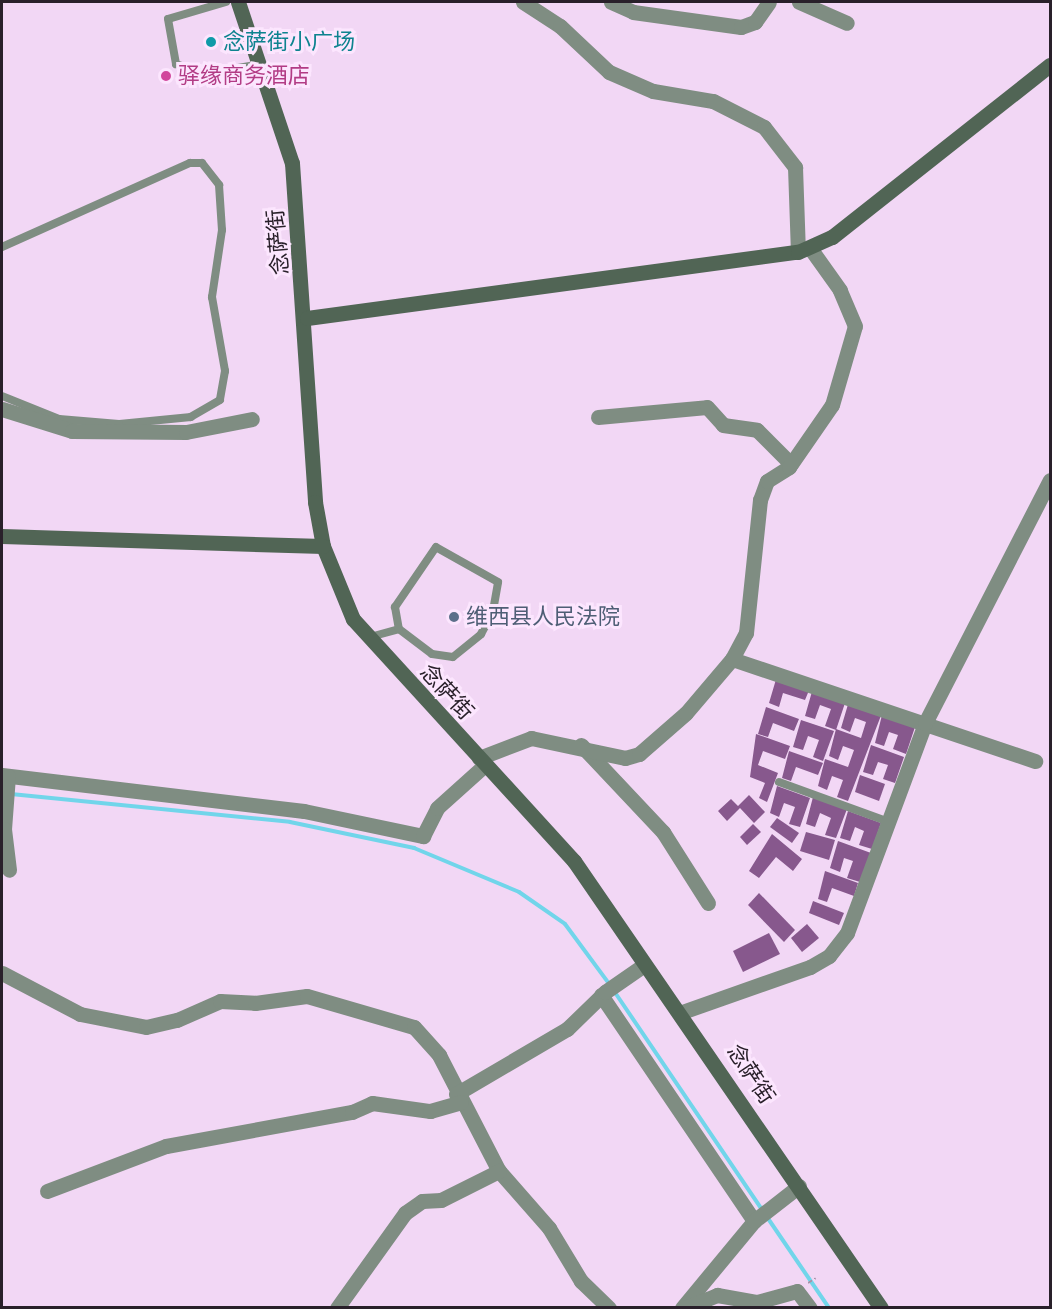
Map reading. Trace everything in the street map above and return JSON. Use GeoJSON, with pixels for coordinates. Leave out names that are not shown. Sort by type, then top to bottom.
{"type":"FeatureCollection","features":[{"type":"Feature","properties":{"kind":"street","name":"念萨街"},"geometry":{"type":"LineString","coordinates":[[238,2],[262,64],[292,164],[307,318],[315,502],[323,546],[336,585],[367,639],[574,861],[644,965],[682,1012],[881,1308]]}},
{"type":"Feature","properties":{"kind":"street"},"geometry":{"type":"LineString","coordinates":[[611,2],[633,12],[741,27],[755,22],[769,2]]}},
{"type":"Feature","properties":{"kind":"street"},"geometry":{"type":"LineString","coordinates":[[799,2],[847,23]]}},
{"type":"Feature","properties":{"kind":"street"},"geometry":{"type":"LineString","coordinates":[[9,870],[4,775],[304,811],[423,836],[437,808],[482,762],[518,739],[581,745],[625,758],[639,754],[686,713],[732,659],[746,633],[760,500],[766,481],[791,464],[832,405],[855,326],[840,290],[804,250],[795,167],[764,127],[713,101],[653,91],[609,72],[560,26],[529,3]]}},
{"type":"Feature","properties":{"kind":"street"},"geometry":{"type":"LineString","coordinates":[[307,318],[804,250],[832,237],[1050,65]]}},
{"type":"Feature","properties":{"kind":"street"},"geometry":{"type":"LineString","coordinates":[[598,417],[707,407],[723,425],[757,430],[791,464]]}},
{"type":"Feature","properties":{"kind":"street"},"geometry":{"type":"LineString","coordinates":[[2,409],[72,431],[186,432],[252,419]]}},
{"type":"Feature","properties":{"kind":"street"},"geometry":{"type":"LineString","coordinates":[[682,1012],[829,956],[847,933],[925,723],[1050,480]]}},
{"type":"Feature","properties":{"kind":"street"},"geometry":{"type":"LineString","coordinates":[[2,536],[323,546]]}},
{"type":"Feature","properties":{"kind":"street"},"geometry":{"type":"LineString","coordinates":[[732,659],[1035,761]]}},
{"type":"Feature","properties":{"kind":"street"},"geometry":{"type":"LineString","coordinates":[[581,745],[663,831],[708,903]]}},
{"type":"Feature","properties":{"kind":"street"},"geometry":{"type":"LineString","coordinates":[[47,1191],[166,1146],[341,1114],[372,1103],[430,1111],[459,1098],[567,1029],[608,990],[644,965]]}},
{"type":"Feature","properties":{"kind":"street"},"geometry":{"type":"LineString","coordinates":[[2,973],[80,1014],[146,1027],[177,1020],[220,1001],[255,1004],[307,996],[414,1027],[439,1055],[459,1098],[499,1171],[549,1228],[581,1281],[609,1308]]}},
{"type":"Feature","properties":{"kind":"street"},"geometry":{"type":"LineString","coordinates":[[608,990],[757,1219]]}},
{"type":"Feature","properties":{"kind":"street"},"geometry":{"type":"LineString","coordinates":[[337,1308],[405,1213],[422,1200],[441,1200],[499,1171]]}},
{"type":"Feature","properties":{"kind":"street"},"geometry":{"type":"LineString","coordinates":[[684,1308],[757,1219],[774,1203],[799,1186]]}},
{"type":"Feature","properties":{"kind":"street"},"geometry":{"type":"LineString","coordinates":[[684,1308],[717,1295],[757,1302],[797,1291],[810,1308]]}},
{"type":"Feature","properties":{"kind":"lane"},"geometry":{"type":"LineString","coordinates":[[225,2],[168,19],[176,64],[204,74],[262,64]]}},
{"type":"Feature","properties":{"kind":"lane"},"geometry":{"type":"LineString","coordinates":[[2,247],[190,163],[202,163],[219,185],[222,230],[213,297],[225,371],[220,400],[191,417],[119,424],[59,419],[2,396]]}},
{"type":"Feature","properties":{"kind":"lane"},"geometry":{"type":"LineString","coordinates":[[436,547],[498,582],[493,611],[481,634],[453,657],[432,654],[399,628],[395,608],[436,547]]}},
{"type":"Feature","properties":{"kind":"lane"},"geometry":{"type":"LineString","coordinates":[[367,639],[399,628]]}},
{"type":"Feature","properties":{"kind":"lane"},"geometry":{"type":"LineString","coordinates":[[779,782],[887,821]]}},
{"type":"Feature","properties":{"kind":"path"},"geometry":{"type":"LineString","coordinates":[[803,1286],[816,1278]]}},
{"type":"Feature","properties":{"kind":"building"},"geometry":{"type":"Polygon","coordinates":[[[777,676],[810,688],[805,700],[783,693],[779,707],[769,703],[777,676]]]}},
{"type":"Feature","properties":{"kind":"building"},"geometry":{"type":"Polygon","coordinates":[[[813,688],[846,700],[836,730],[825,726],[831,709],[820,705],[815,719],[805,716],[813,688]]]}},
{"type":"Feature","properties":{"kind":"building"},"geometry":{"type":"Polygon","coordinates":[[[849,701],[882,713],[848,801],[837,797],[843,780],[832,776],[827,790],[818,786],[825,759],[848,767],[854,750],[843,746],[838,760],[829,756],[836,729],[861,738],[866,722],[855,718],[850,732],[841,728],[849,701]]]}},
{"type":"Feature","properties":{"kind":"building"},"geometry":{"type":"Polygon","coordinates":[[[766,707],[799,719],[794,731],[773,723],[768,737],[758,734],[766,707]]]}},
{"type":"Feature","properties":{"kind":"building"},"geometry":{"type":"Polygon","coordinates":[[[882,715],[915,727],[906,754],[893,749],[898,735],[889,732],[884,746],[875,743],[882,715]]]}},
{"type":"Feature","properties":{"kind":"building"},"geometry":{"type":"Polygon","coordinates":[[[801,720],[834,731],[823,761],[813,757],[819,740],[808,736],[803,750],[793,747],[801,720]]]}},
{"type":"Feature","properties":{"kind":"building"},"geometry":{"type":"Polygon","coordinates":[[[756,734],[790,746],[785,759],[763,751],[758,765],[778,773],[767,802],[759,798],[765,783],[750,777],[756,734]]]}},
{"type":"Feature","properties":{"kind":"building"},"geometry":{"type":"Polygon","coordinates":[[[871,745],[904,757],[895,783],[883,779],[888,765],[878,762],[873,775],[863,772],[871,745]]]}},
{"type":"Feature","properties":{"kind":"building"},"geometry":{"type":"Polygon","coordinates":[[[789,751],[823,763],[818,775],[796,767],[791,781],[782,778],[789,751]]]}},
{"type":"Feature","properties":{"kind":"building"},"geometry":{"type":"Polygon","coordinates":[[[860,775],[885,784],[879,801],[855,792],[860,775]]]}},
{"type":"Feature","properties":{"kind":"building"},"geometry":{"type":"Polygon","coordinates":[[[777,786],[810,798],[800,827],[789,824],[795,807],[784,803],[779,817],[770,813],[777,786]]]}},
{"type":"Feature","properties":{"kind":"building"},"geometry":{"type":"Polygon","coordinates":[[[749,795],[765,812],[754,823],[740,808],[727,821],[718,811],[731,799],[738,806],[749,795]]]}},
{"type":"Feature","properties":{"kind":"building"},"geometry":{"type":"Polygon","coordinates":[[[813,797],[847,809],[836,838],[825,835],[831,818],[820,813],[815,827],[806,824],[813,797]]]}},
{"type":"Feature","properties":{"kind":"building"},"geometry":{"type":"Polygon","coordinates":[[[848,811],[881,823],[872,849],[859,845],[864,831],[855,827],[850,841],[840,838],[848,811]]]}},
{"type":"Feature","properties":{"kind":"building"},"geometry":{"type":"Polygon","coordinates":[[[777,818],[799,833],[792,843],[770,827],[777,818]]]}},
{"type":"Feature","properties":{"kind":"building"},"geometry":{"type":"Polygon","coordinates":[[[753,824],[761,832],[747,845],[740,837],[753,824]]]}},
{"type":"Feature","properties":{"kind":"building"},"geometry":{"type":"Polygon","coordinates":[[[806,832],[835,840],[829,860],[800,851],[806,832]]]}},
{"type":"Feature","properties":{"kind":"building"},"geometry":{"type":"Polygon","coordinates":[[[772,834],[802,859],[793,871],[776,857],[759,878],[749,871],[772,834]]]}},
{"type":"Feature","properties":{"kind":"building"},"geometry":{"type":"Polygon","coordinates":[[[838,841],[871,853],[860,882],[847,878],[853,861],[844,858],[840,872],[830,868],[838,841]]]}},
{"type":"Feature","properties":{"kind":"building"},"geometry":{"type":"Polygon","coordinates":[[[825,871],[858,883],[854,896],[832,888],[827,902],[818,899],[825,871]]]}},
{"type":"Feature","properties":{"kind":"building"},"geometry":{"type":"Polygon","coordinates":[[[759,893],[795,930],[784,942],[748,905],[759,893]]]}},
{"type":"Feature","properties":{"kind":"building"},"geometry":{"type":"Polygon","coordinates":[[[813,901],[844,913],[839,925],[809,913],[813,901]]]}},
{"type":"Feature","properties":{"kind":"building"},"geometry":{"type":"Polygon","coordinates":[[[807,924],[819,938],[802,952],[791,938],[807,924]]]}},
{"type":"Feature","properties":{"kind":"building"},"geometry":{"type":"Polygon","coordinates":[[[769,933],[780,954],[743,972],[733,951],[769,933]]]}},
{"type":"Feature","properties":{"kind":"waterway"},"geometry":{"type":"LineString","coordinates":[[11,794],[290,822],[414,848],[519,892],[565,924],[610,985]]}},
{"type":"Feature","properties":{"kind":"waterway"},"geometry":{"type":"LineString","coordinates":[[614,991],[763,1211]]}},
{"type":"Feature","properties":{"kind":"waterway"},"geometry":{"type":"LineString","coordinates":[[767,1217],[829,1308]]}},
{"type":"Feature","properties":{"kind":"place","name":"念萨街小广场"},"geometry":{"type":"Point","coordinates":[211,42]}},
{"type":"Feature","properties":{"kind":"place","name":"驿缘商务酒店"},"geometry":{"type":"Point","coordinates":[166,76]}},
{"type":"Feature","properties":{"kind":"place","name":"维西县人民法院"},"geometry":{"type":"Point","coordinates":[454,617]}}]}
